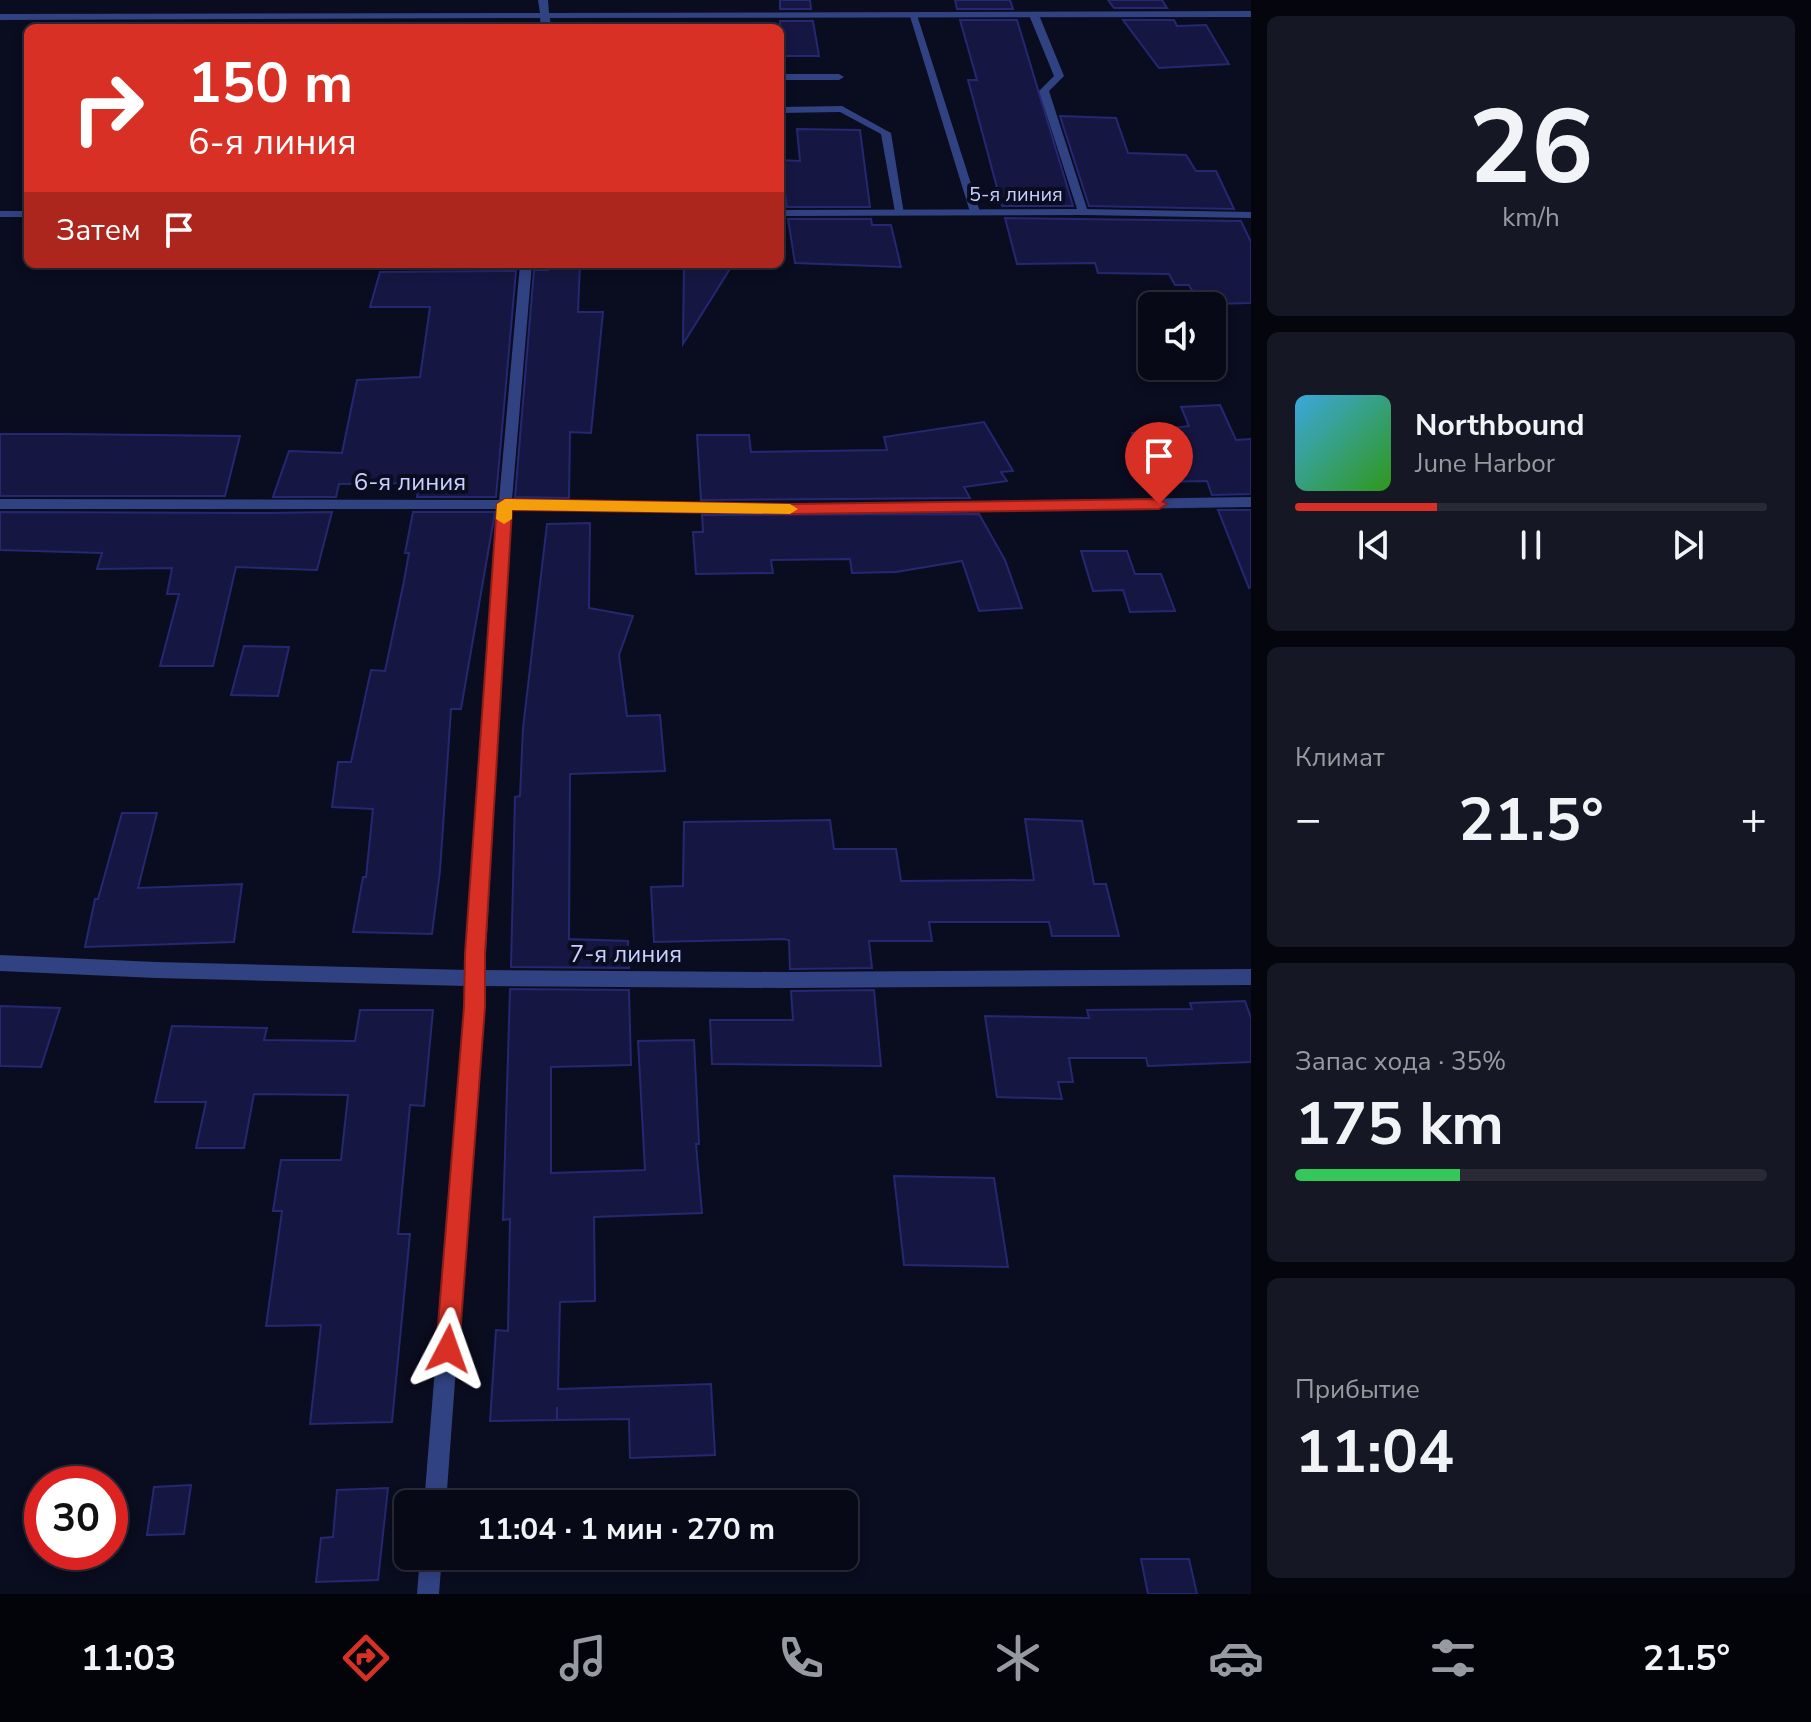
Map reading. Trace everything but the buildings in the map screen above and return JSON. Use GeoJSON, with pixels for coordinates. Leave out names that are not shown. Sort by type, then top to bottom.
{"type":"FeatureCollection","features":[{"type":"Feature","properties":{"kind":"street"},"geometry":{"type":"LineString","coordinates":[[543,0],[545,24]]}},
{"type":"Feature","properties":{"kind":"street"},"geometry":{"type":"LineString","coordinates":[[0,17],[1251,14]]}},
{"type":"Feature","properties":{"kind":"street"},"geometry":{"type":"LineString","coordinates":[[912,15],[975,212]]}},
{"type":"Feature","properties":{"kind":"street"},"geometry":{"type":"LineString","coordinates":[[1034,15],[1059,76],[1044,91],[1083,212]]}},
{"type":"Feature","properties":{"kind":"street"},"geometry":{"type":"LineString","coordinates":[[784,77],[839,77]]}},
{"type":"Feature","properties":{"kind":"street"},"geometry":{"type":"LineString","coordinates":[[784,110],[842,109],[886,133],[900,212]]}},
{"type":"Feature","properties":{"kind":"street","name":"5-я линия"},"geometry":{"type":"LineString","coordinates":[[784,213],[1251,215]]}},
{"type":"Feature","properties":{"kind":"street"},"geometry":{"type":"LineString","coordinates":[[0,214],[24,214]]}},
{"type":"Feature","properties":{"kind":"street"},"geometry":{"type":"LineString","coordinates":[[436,1490],[475,977],[505,504],[526,268]]}},
{"type":"Feature","properties":{"kind":"street","name":"6-я линия"},"geometry":{"type":"LineString","coordinates":[[0,504],[505,504],[792,509],[1251,502]]}},
{"type":"Feature","properties":{"kind":"street","name":"7-я линия"},"geometry":{"type":"LineString","coordinates":[[0,963],[192,973],[475,977],[1251,977]]}},
{"type":"Feature","properties":{"kind":"street"},"geometry":{"type":"LineString","coordinates":[[428,1594],[430,1570]]}},
{"type":"Feature","properties":{"kind":"slow traffic"},"geometry":{"type":"LineString","coordinates":[[504,519],[505,504],[790,509]]}},
{"type":"Feature","properties":{"kind":"route"},"geometry":{"type":"LineString","coordinates":[[448,1349],[474,1007],[505,504],[792,509],[1159,504]]}}]}
